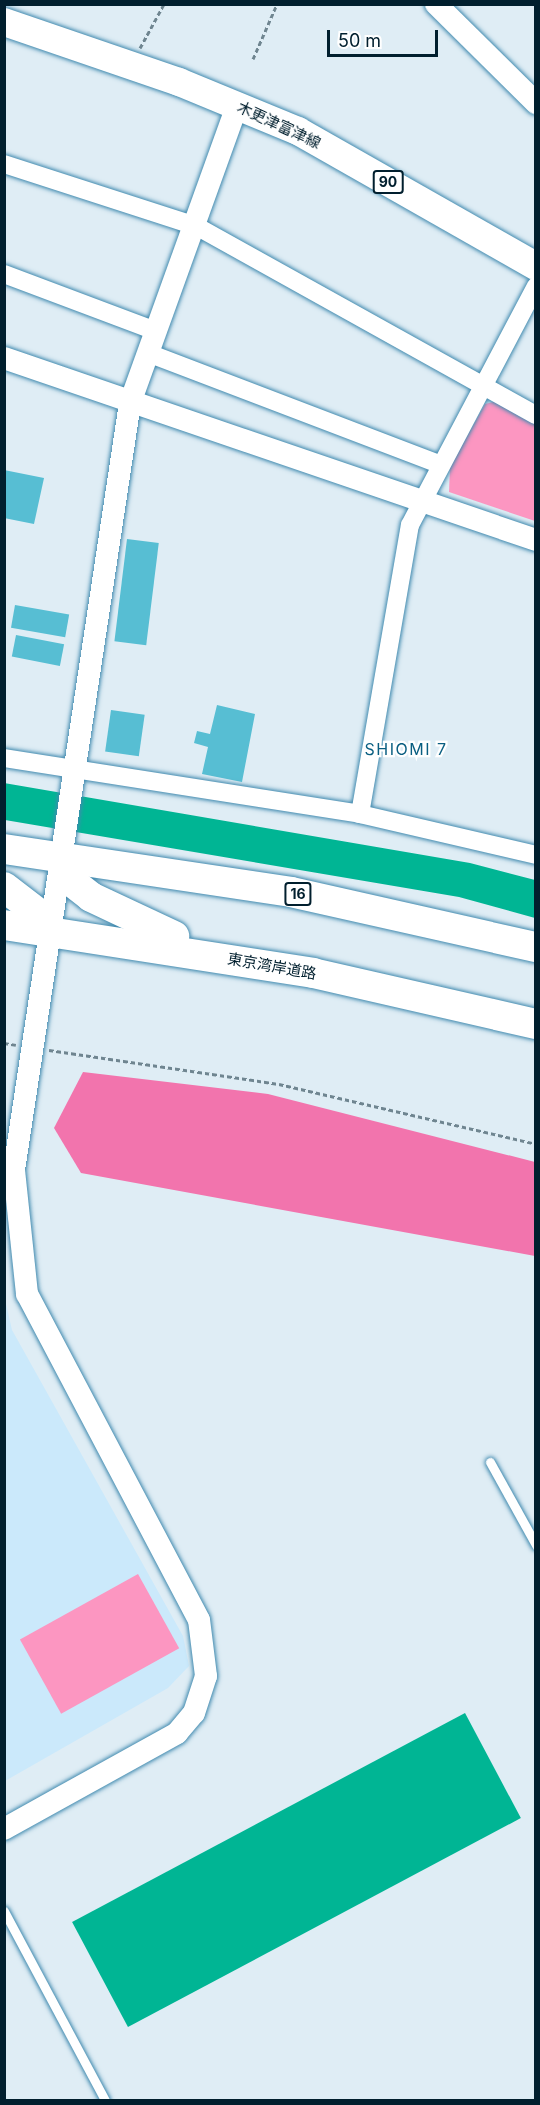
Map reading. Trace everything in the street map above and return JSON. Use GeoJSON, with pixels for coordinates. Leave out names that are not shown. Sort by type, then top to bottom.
{"type":"FeatureCollection","features":[{"type":"Feature","properties":{"kind":"highway","name":"16"},"geometry":{"type":"LineString","coordinates":[[4,849],[291,892],[536,947]]}},
{"type":"Feature","properties":{"kind":"highway"},"geometry":{"type":"LineString","coordinates":[[58,857],[80,889],[142,926],[314,973]]}},
{"type":"Feature","properties":{"kind":"highway"},"geometry":{"type":"LineString","coordinates":[[4,887],[38,913],[46,931]]}},
{"type":"Feature","properties":{"kind":"highway","name":"東京湾岸道路"},"geometry":{"type":"LineString","coordinates":[[4,925],[314,973],[536,1024]]}},
{"type":"Feature","properties":{"kind":"main road","name":"木更津富津線"},"geometry":{"type":"LineString","coordinates":[[4,22],[131,65],[298,131],[536,266]]}},
{"type":"Feature","properties":{"kind":"street"},"geometry":{"type":"LineString","coordinates":[[436,4],[536,103]]}},
{"type":"Feature","properties":{"kind":"street"},"geometry":{"type":"LineString","coordinates":[[4,1829],[177,1733],[201,1695],[207,1659],[199,1620],[43,1333],[27,1294],[10,1209],[46,931],[130,402],[196,226],[237,105]]}},
{"type":"Feature","properties":{"kind":"street"},"geometry":{"type":"LineString","coordinates":[[4,164],[196,226],[536,415]]}},
{"type":"Feature","properties":{"kind":"street"},"geometry":{"type":"LineString","coordinates":[[4,274],[156,331]]}},
{"type":"Feature","properties":{"kind":"street"},"geometry":{"type":"LineString","coordinates":[[360,814],[410,525],[438,464],[536,286]]}},
{"type":"Feature","properties":{"kind":"street"},"geometry":{"type":"LineString","coordinates":[[148,353],[438,464]]}},
{"type":"Feature","properties":{"kind":"street"},"geometry":{"type":"LineString","coordinates":[[4,358],[536,540]]}},
{"type":"Feature","properties":{"kind":"street"},"geometry":{"type":"LineString","coordinates":[[4,758],[70,773],[360,814],[536,855]]}},
{"type":"Feature","properties":{"kind":"lane"},"geometry":{"type":"LineString","coordinates":[[490,1462],[536,1545]]}},
{"type":"Feature","properties":{"kind":"lane"},"geometry":{"type":"LineString","coordinates":[[4,1911],[105,2100]]}},
{"type":"Feature","properties":{"kind":"path"},"geometry":{"type":"LineString","coordinates":[[131,65],[164,4]]}},
{"type":"Feature","properties":{"kind":"path"},"geometry":{"type":"LineString","coordinates":[[252,59],[277,4]]}},
{"type":"Feature","properties":{"kind":"path"},"geometry":{"type":"LineString","coordinates":[[4,1043],[279,1084],[536,1144]]}},
{"type":"Feature","properties":{"kind":"shaded area"},"geometry":{"type":"Polygon","coordinates":[[[497,401],[535,423],[535,521],[449,492],[450,467],[485,404],[497,401]]]}},
{"type":"Feature","properties":{"kind":"shaded area"},"geometry":{"type":"Polygon","coordinates":[[[4,783],[470,863],[535,880],[535,918],[459,897],[5,820],[4,783]]]}},
{"type":"Feature","properties":{"kind":"shaded area"},"geometry":{"type":"Polygon","coordinates":[[[83,1072],[268,1094],[535,1162],[535,1256],[81,1173],[54,1128],[83,1072]]]}},
{"type":"Feature","properties":{"kind":"shaded area"},"geometry":{"type":"Polygon","coordinates":[[[4,1295],[12,1330],[183,1636],[189,1666],[168,1688],[5,1781],[4,1295]]]}},
{"type":"Feature","properties":{"kind":"shaded area"},"geometry":{"type":"Polygon","coordinates":[[[138,1574],[179,1648],[61,1714],[20,1639],[138,1574]]]}},
{"type":"Feature","properties":{"kind":"shaded area"},"geometry":{"type":"Polygon","coordinates":[[[465,1713],[521,1818],[128,2027],[72,1922],[465,1713]]]}},
{"type":"Feature","properties":{"kind":"building"},"geometry":{"type":"Polygon","coordinates":[[[4,470],[44,478],[34,524],[4,518],[4,470]]]}},
{"type":"Feature","properties":{"kind":"building"},"geometry":{"type":"Polygon","coordinates":[[[127,539],[159,543],[146,645],[114,641],[127,539]]]}},
{"type":"Feature","properties":{"kind":"building"},"geometry":{"type":"Polygon","coordinates":[[[15,605],[69,615],[65,637],[11,628],[15,605]]]}},
{"type":"Feature","properties":{"kind":"building"},"geometry":{"type":"Polygon","coordinates":[[[16,635],[64,644],[60,666],[12,657],[16,635]]]}},
{"type":"Feature","properties":{"kind":"building"},"geometry":{"type":"Polygon","coordinates":[[[217,705],[255,714],[242,782],[202,774],[208,747],[194,743],[197,731],[210,734],[217,705]]]}},
{"type":"Feature","properties":{"kind":"building"},"geometry":{"type":"Polygon","coordinates":[[[111,710],[145,715],[139,756],[105,752],[111,710]]]}},
{"type":"Feature","properties":{"kind":"district","name":"SHIOMI 7"},"geometry":{"type":"Point","coordinates":[406,749]}}]}
